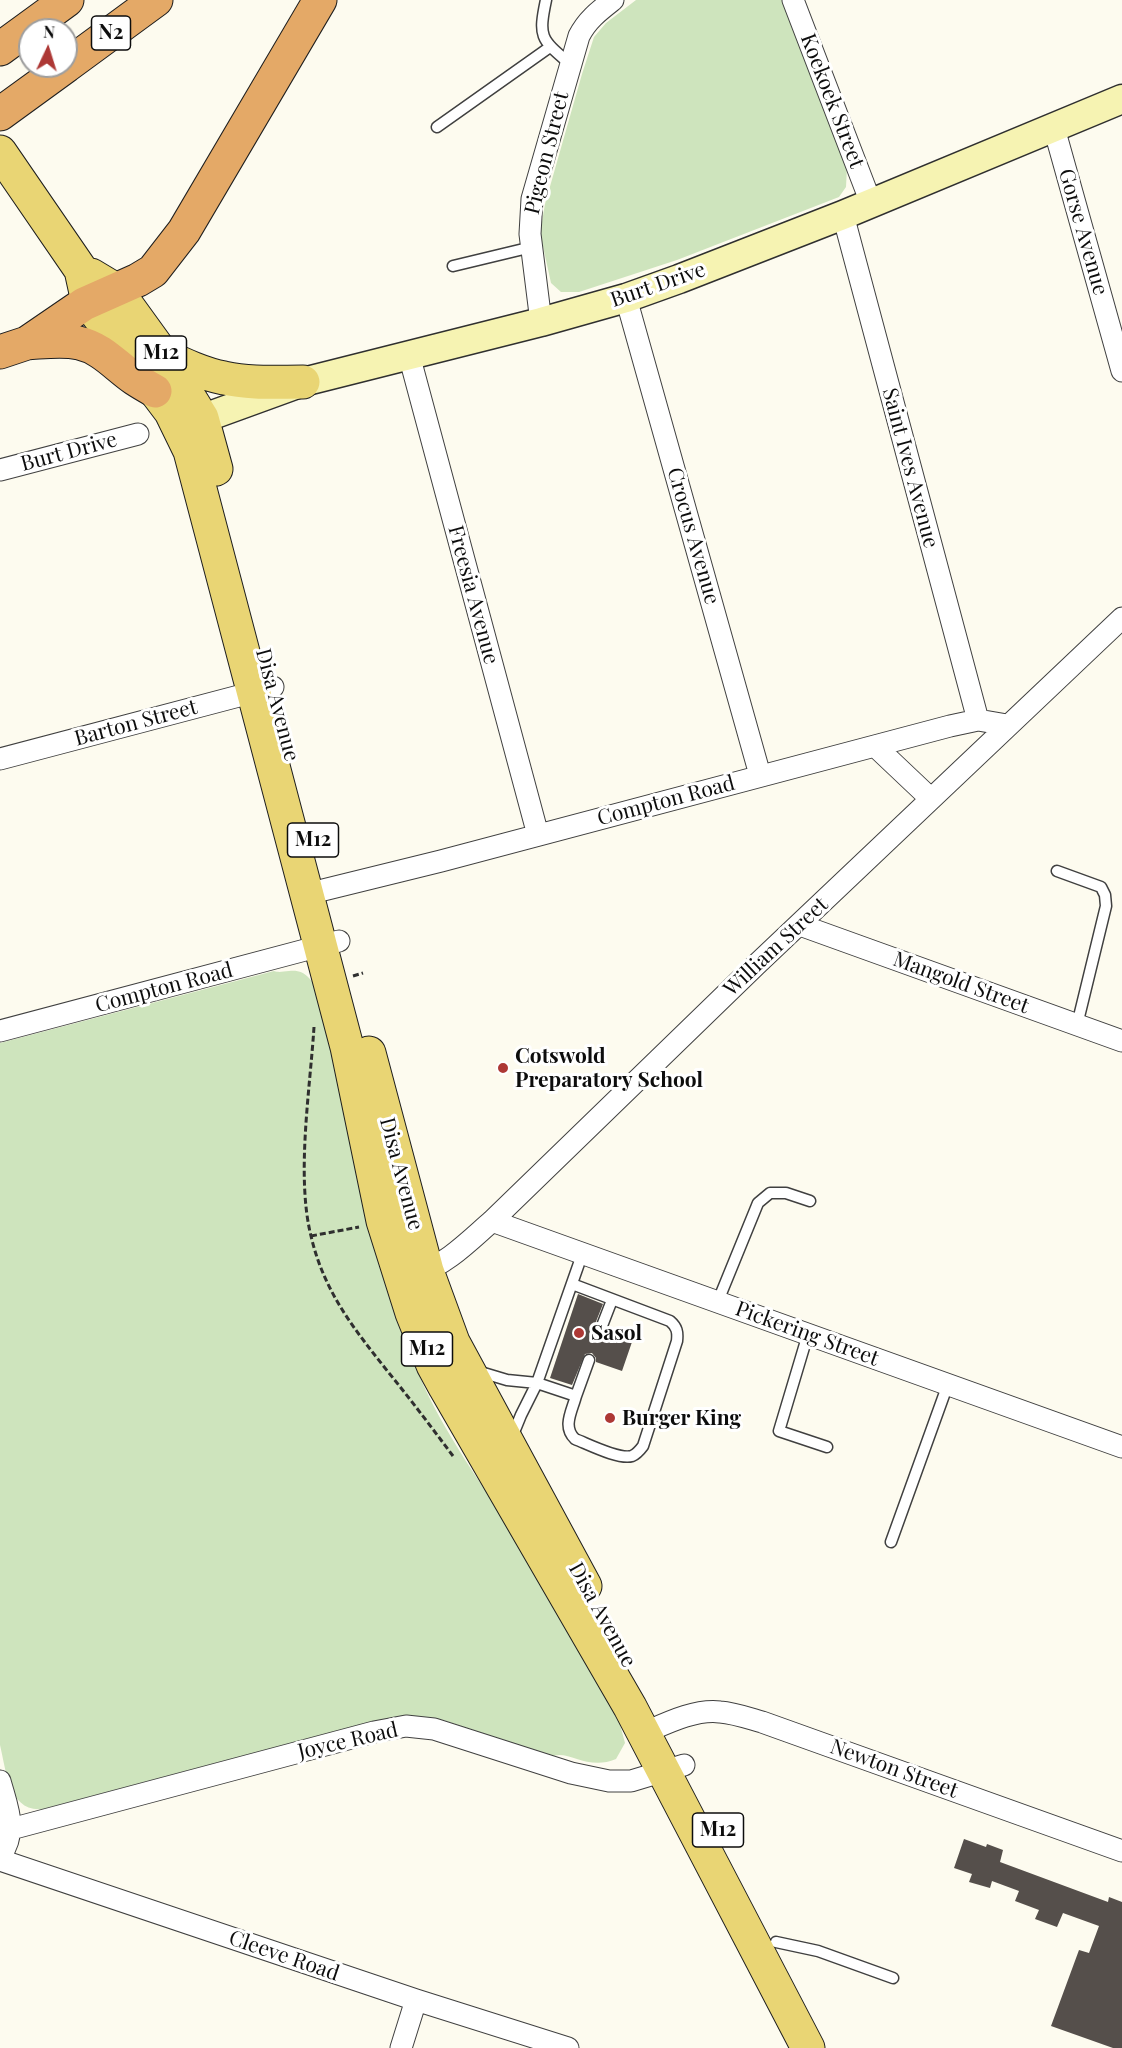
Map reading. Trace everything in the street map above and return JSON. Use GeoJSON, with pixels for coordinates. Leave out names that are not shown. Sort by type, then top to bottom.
{"type":"FeatureCollection","features":[{"type":"Feature","properties":{"kind":"highway","name":"N2"},"geometry":{"type":"LineString","coordinates":[[0,49],[67,0]]}},
{"type":"Feature","properties":{"kind":"highway","name":"N2"},"geometry":{"type":"LineString","coordinates":[[78,57],[156,0]]}},
{"type":"Feature","properties":{"kind":"highway"},"geometry":{"type":"LineString","coordinates":[[14,348],[102,296],[145,277],[153,271],[184,231],[320,0]]}},
{"type":"Feature","properties":{"kind":"highway","name":"N2"},"geometry":{"type":"LineString","coordinates":[[0,114],[50,78]]}},
{"type":"Feature","properties":{"kind":"highway"},"geometry":{"type":"LineString","coordinates":[[14,348],[59,341],[79,342],[102,353],[135,379],[155,391]]}},
{"type":"Feature","properties":{"kind":"main road","name":"Disa Avenue"},"geometry":{"type":"LineString","coordinates":[[3,156],[81,270],[102,296],[163,355],[191,423],[317,892],[383,1221],[509,1445],[674,1768],[776,1942],[831,2048]]}},
{"type":"Feature","properties":{"kind":"main road","name":"Disa Avenue"},"geometry":{"type":"LineString","coordinates":[[102,296],[155,391],[191,423]]}},
{"type":"Feature","properties":{"kind":"main road"},"geometry":{"type":"LineString","coordinates":[[163,355],[191,368],[223,378],[253,382],[303,382]]}},
{"type":"Feature","properties":{"kind":"main road","name":"Disa Avenue"},"geometry":{"type":"LineString","coordinates":[[329,944],[355,975],[414,1275],[412,1313],[441,1380],[581,1620],[653,1729]]}},
{"type":"Feature","properties":{"kind":"main road","name":"Disa Avenue"},"geometry":{"type":"LineString","coordinates":[[674,1768],[808,2048]]}},
{"type":"Feature","properties":{"kind":"street","name":"Pigeon Street"},"geometry":{"type":"LineString","coordinates":[[541,322],[530,234],[532,200],[570,64],[585,24],[614,0]]}},
{"type":"Feature","properties":{"kind":"street","name":"Koekoek Street"},"geometry":{"type":"LineString","coordinates":[[793,0],[870,203]]}},
{"type":"Feature","properties":{"kind":"street","name":"Burt Drive"},"geometry":{"type":"LineString","coordinates":[[191,423],[303,382],[541,322],[626,298],[723,264],[1122,99]]}},
{"type":"Feature","properties":{"kind":"street","name":"Gorse Avenue"},"geometry":{"type":"LineString","coordinates":[[1054,128],[1121,367]]}},
{"type":"Feature","properties":{"kind":"street","name":"Saint Ives Avenue"},"geometry":{"type":"LineString","coordinates":[[843,215],[978,720]]}},
{"type":"Feature","properties":{"kind":"street","name":"Crocus Avenue"},"geometry":{"type":"LineString","coordinates":[[626,298],[760,775]]}},
{"type":"Feature","properties":{"kind":"street","name":"Freesia Avenue"},"geometry":{"type":"LineString","coordinates":[[409,355],[538,835]]}},
{"type":"Feature","properties":{"kind":"street","name":"Burt Drive"},"geometry":{"type":"LineString","coordinates":[[0,470],[138,434]]}},
{"type":"Feature","properties":{"kind":"street","name":"William Street"},"geometry":{"type":"LineString","coordinates":[[414,1275],[450,1257],[492,1221],[1007,725],[1119,626]]}},
{"type":"Feature","properties":{"kind":"street","name":"Barton Street"},"geometry":{"type":"LineString","coordinates":[[0,759],[263,690]]}},
{"type":"Feature","properties":{"kind":"street","name":"Compton Road"},"geometry":{"type":"LineString","coordinates":[[317,892],[978,720],[1007,725]]}},
{"type":"Feature","properties":{"kind":"street"},"geometry":{"type":"LineString","coordinates":[[874,746],[931,800]]}},
{"type":"Feature","properties":{"kind":"street","name":"Mangold Street"},"geometry":{"type":"LineString","coordinates":[[800,925],[1122,1041]]}},
{"type":"Feature","properties":{"kind":"street","name":"Compton Road"},"geometry":{"type":"LineString","coordinates":[[0,1031],[329,944]]}},
{"type":"Feature","properties":{"kind":"street","name":"Pickering Street"},"geometry":{"type":"LineString","coordinates":[[492,1221],[1122,1447]]}},
{"type":"Feature","properties":{"kind":"street","name":"Newton Street"},"geometry":{"type":"LineString","coordinates":[[653,1729],[707,1712],[731,1714],[762,1722],[1122,1851]]}},
{"type":"Feature","properties":{"kind":"street","name":"Joyce Road"},"geometry":{"type":"LineString","coordinates":[[11,1829],[374,1732],[406,1726],[420,1726],[446,1732],[571,1773],[609,1781],[631,1781],[674,1768]]}},
{"type":"Feature","properties":{"kind":"street"},"geometry":{"type":"LineString","coordinates":[[0,1781],[11,1829],[10,1839],[0,1859]]}},
{"type":"Feature","properties":{"kind":"street","name":"Cleeve Road"},"geometry":{"type":"LineString","coordinates":[[0,1859],[416,2000],[568,2048]]}},
{"type":"Feature","properties":{"kind":"street"},"geometry":{"type":"LineString","coordinates":[[401,2048],[416,2000]]}},
{"type":"Feature","properties":{"kind":"lane"},"geometry":{"type":"LineString","coordinates":[[546,0],[541,23],[542,35],[550,47],[570,64]]}},
{"type":"Feature","properties":{"kind":"lane"},"geometry":{"type":"LineString","coordinates":[[437,127],[550,47]]}},
{"type":"Feature","properties":{"kind":"lane"},"geometry":{"type":"LineString","coordinates":[[453,266],[532,247]]}},
{"type":"Feature","properties":{"kind":"lane"},"geometry":{"type":"LineString","coordinates":[[1057,871],[1101,887],[1105,895],[1106,906],[1077,1025]]}},
{"type":"Feature","properties":{"kind":"lane"},"geometry":{"type":"LineString","coordinates":[[718,1301],[758,1203],[770,1193],[786,1193],[810,1201]]}},
{"type":"Feature","properties":{"kind":"lane"},"geometry":{"type":"LineString","coordinates":[[509,1445],[537,1383],[583,1252]]}},
{"type":"Feature","properties":{"kind":"lane"},"geometry":{"type":"LineString","coordinates":[[573,1284],[670,1321],[678,1334],[643,1446],[638,1453],[622,1456],[575,1439],[569,1434],[567,1426],[589,1360]]}},
{"type":"Feature","properties":{"kind":"lane"},"geometry":{"type":"LineString","coordinates":[[600,1331],[612,1300]]}},
{"type":"Feature","properties":{"kind":"lane"},"geometry":{"type":"LineString","coordinates":[[808,1334],[779,1431],[827,1447]]}},
{"type":"Feature","properties":{"kind":"lane"},"geometry":{"type":"LineString","coordinates":[[466,1365],[472,1370],[507,1380],[537,1383],[576,1396]]}},
{"type":"Feature","properties":{"kind":"lane"},"geometry":{"type":"LineString","coordinates":[[891,1542],[948,1384]]}},
{"type":"Feature","properties":{"kind":"lane"},"geometry":{"type":"LineString","coordinates":[[776,1942],[818,1951],[893,1978]]}},
{"type":"Feature","properties":{"kind":"path"},"geometry":{"type":"LineString","coordinates":[[315,1018],[305,1166],[305,1193],[311,1236],[327,1282],[353,1328],[459,1463]]}},
{"type":"Feature","properties":{"kind":"path"},"geometry":{"type":"LineString","coordinates":[[311,1236],[351,1228]]}},
{"type":"Feature","properties":{"kind":"green space"},"geometry":{"type":"Polygon","coordinates":[[[636,0],[782,0],[847,167],[846,187],[839,197],[677,260],[579,292],[561,292],[551,283],[540,233],[545,204],[594,37],[606,23],[636,0]]]}},
{"type":"Feature","properties":{"kind":"green space"},"geometry":{"type":"Polygon","coordinates":[[[274,971],[300,972],[311,980],[320,993],[349,1138],[372,1235],[401,1329],[429,1397],[452,1439],[517,1539],[556,1605],[618,1717],[625,1743],[616,1759],[597,1763],[588,1762],[566,1756],[553,1756],[443,1720],[404,1716],[363,1724],[43,1809],[32,1808],[23,1804],[11,1788],[0,1745],[0,1043],[274,971]]]}},
{"type":"Feature","properties":{"kind":"building"},"geometry":{"type":"Polygon","coordinates":[[[578,1294],[603,1304],[593,1329],[595,1336],[602,1338],[607,1333],[632,1342],[622,1371],[596,1362],[592,1353],[585,1354],[572,1385],[550,1378],[578,1294]]]}},
{"type":"Feature","properties":{"kind":"building"},"geometry":{"type":"Polygon","coordinates":[[[964,1839],[1003,1850],[1000,1862],[1108,1902],[1109,1897],[1122,1902],[1122,2048],[1113,2048],[1051,2026],[1079,1950],[1089,1953],[1099,1926],[1063,1913],[1057,1927],[1035,1919],[1039,1910],[1015,1901],[1019,1891],[992,1881],[990,1888],[969,1882],[972,1874],[954,1868],[964,1839]]]}},
{"type":"Feature","properties":{"kind":"place","name":"Cotswold Preparatory School"},"geometry":{"type":"Point","coordinates":[503,1068]}},
{"type":"Feature","properties":{"kind":"place","name":"Sasol"},"geometry":{"type":"Point","coordinates":[579,1333]}},
{"type":"Feature","properties":{"kind":"place","name":"Burger King"},"geometry":{"type":"Point","coordinates":[610,1418]}}]}
